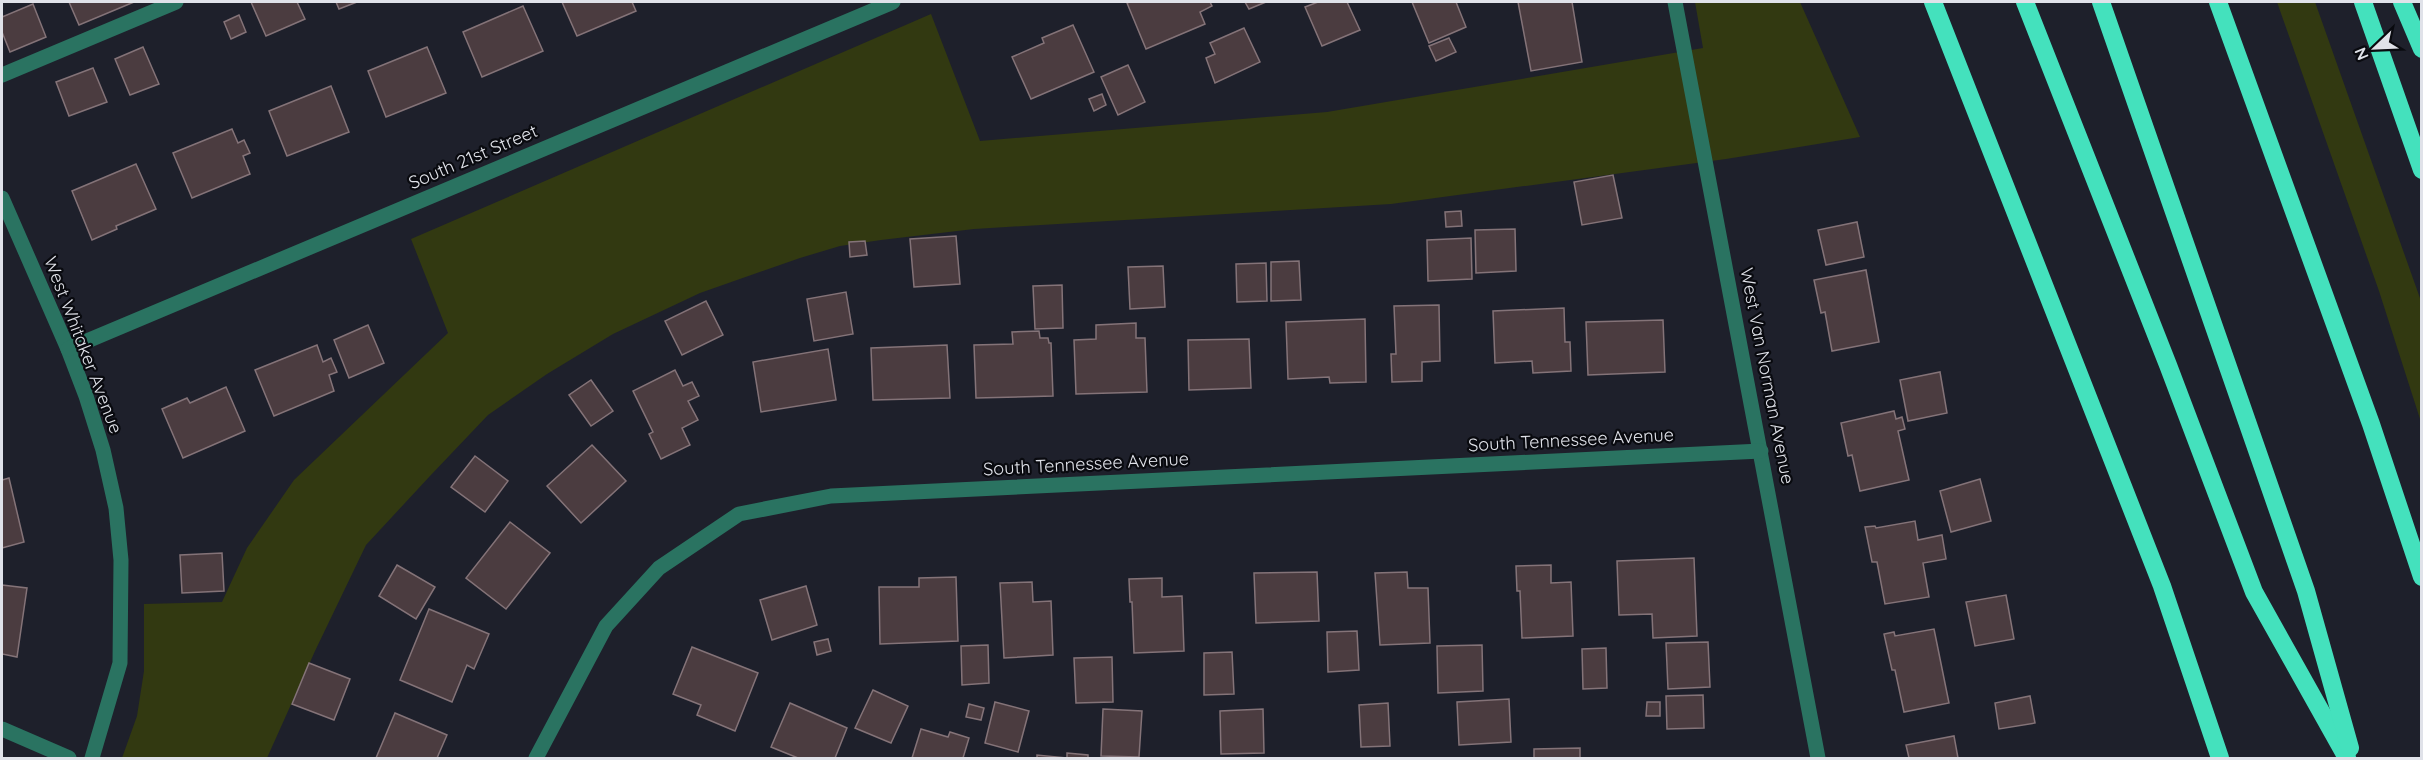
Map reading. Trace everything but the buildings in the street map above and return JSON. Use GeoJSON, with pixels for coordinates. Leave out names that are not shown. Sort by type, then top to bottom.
{"type":"FeatureCollection","features":[{"type":"Feature","properties":{"kind":"highway"},"geometry":{"type":"LineString","coordinates":[[1932,2],[2158,574],[2220,759]]}},
{"type":"Feature","properties":{"kind":"highway"},"geometry":{"type":"LineString","coordinates":[[2025,2],[2169,365],[2254,592],[2347,759]]}},
{"type":"Feature","properties":{"kind":"highway"},"geometry":{"type":"LineString","coordinates":[[2101,2],[2306,591],[2353,759]]}},
{"type":"Feature","properties":{"kind":"highway"},"geometry":{"type":"LineString","coordinates":[[2218,2],[2372,424],[2421,577]]}},
{"type":"Feature","properties":{"kind":"highway"},"geometry":{"type":"LineString","coordinates":[[2363,2],[2421,170]]}},
{"type":"Feature","properties":{"kind":"highway"},"geometry":{"type":"LineString","coordinates":[[2402,2],[2421,49]]}},
{"type":"Feature","properties":{"kind":"street"},"geometry":{"type":"LineString","coordinates":[[2,75],[176,2]]}},
{"type":"Feature","properties":{"kind":"street","name":"South 21st Street"},"geometry":{"type":"LineString","coordinates":[[68,349],[893,2]]}},
{"type":"Feature","properties":{"kind":"street","name":"West Van Norman Avenue"},"geometry":{"type":"LineString","coordinates":[[1675,2],[1818,759]]}},
{"type":"Feature","properties":{"kind":"street","name":"West Whitaker Avenue"},"geometry":{"type":"LineString","coordinates":[[2,198],[68,349],[103,450],[116,508],[121,560],[120,663],[92,759]]}},
{"type":"Feature","properties":{"kind":"street","name":"South Tennessee Avenue"},"geometry":{"type":"LineString","coordinates":[[542,757],[606,626],[659,568],[739,514],[831,496],[1761,451]]}},
{"type":"Feature","properties":{"kind":"street"},"geometry":{"type":"LineString","coordinates":[[2,729],[69,759]]}},
{"type":"Feature","properties":{"kind":"green space"},"geometry":{"type":"Polygon","coordinates":[[[1695,2],[1800,2],[1860,137],[1726,159],[1391,204],[974,229],[881,240],[840,246],[700,293],[613,334],[547,374],[488,415],[430,476],[366,545],[267,758],[122,758],[137,716],[144,671],[144,604],[222,602],[247,548],[294,480],[448,333],[411,239],[931,14],[980,141],[1327,112],[1703,48],[1695,2]]]}},
{"type":"Feature","properties":{"kind":"green space"},"geometry":{"type":"Polygon","coordinates":[[[2277,2],[2315,2],[2421,301],[2421,422],[2379,291],[2277,2]]]}}]}
